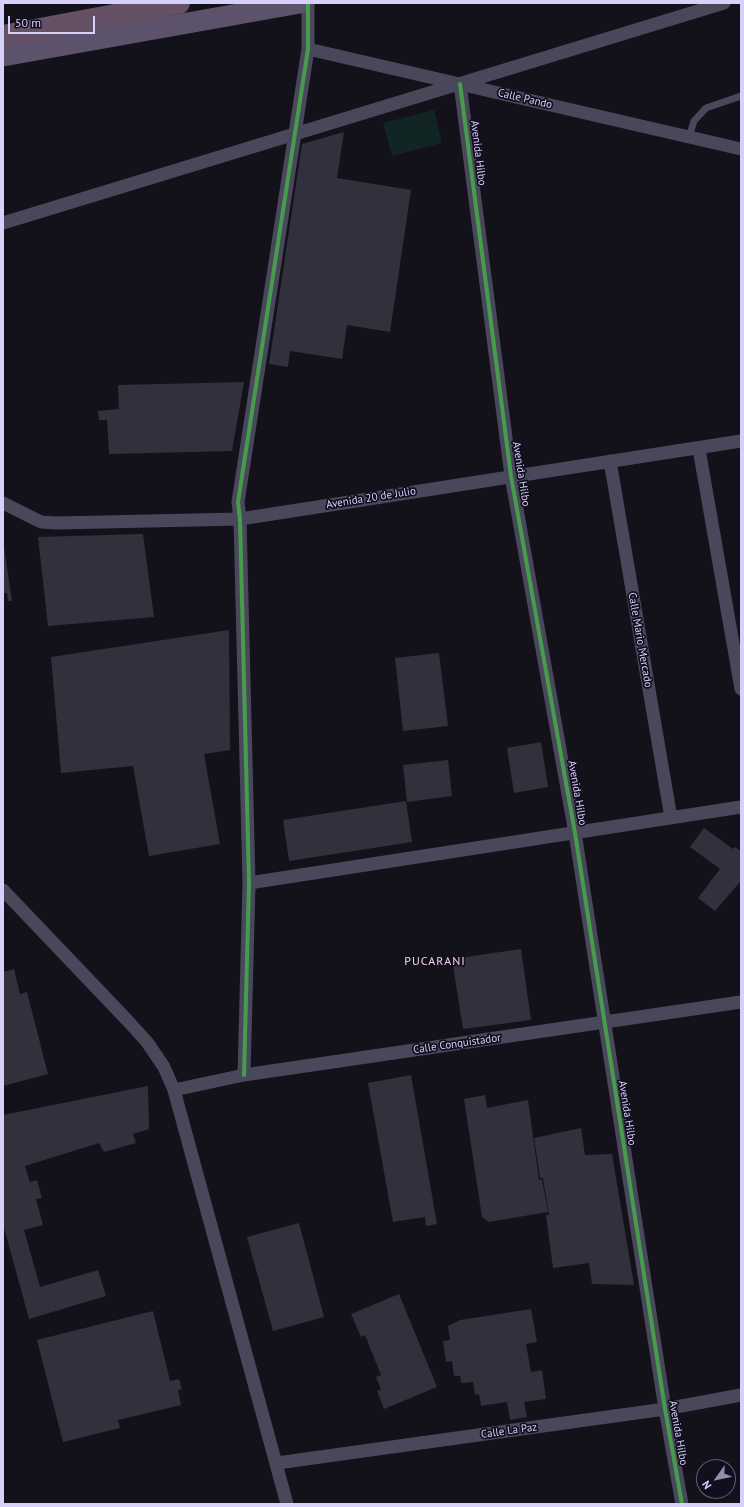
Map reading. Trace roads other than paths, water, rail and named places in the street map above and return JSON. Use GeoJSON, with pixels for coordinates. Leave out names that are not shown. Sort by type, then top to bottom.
{"type":"FeatureCollection","features":[{"type":"Feature","properties":{"kind":"highway"},"geometry":{"type":"LineString","coordinates":[[3,22],[97,3]]}},
{"type":"Feature","properties":{"kind":"highway"},"geometry":{"type":"LineString","coordinates":[[3,36],[179,3]]}},
{"type":"Feature","properties":{"kind":"main road"},"geometry":{"type":"LineString","coordinates":[[3,56],[300,3]]}},
{"type":"Feature","properties":{"kind":"street"},"geometry":{"type":"LineString","coordinates":[[244,1075],[249,883],[240,519],[238,502],[308,49],[308,3]]}},
{"type":"Feature","properties":{"kind":"street"},"geometry":{"type":"LineString","coordinates":[[3,223],[724,3]]}},
{"type":"Feature","properties":{"kind":"street","name":"Calle Pando"},"geometry":{"type":"LineString","coordinates":[[308,49],[741,149]]}},
{"type":"Feature","properties":{"kind":"street","name":"Avenida Hilbo"},"geometry":{"type":"LineString","coordinates":[[460,84],[511,476],[575,833],[665,1409],[682,1504]]}},
{"type":"Feature","properties":{"kind":"street","name":"Avenida 20 de Julio"},"geometry":{"type":"LineString","coordinates":[[3,503],[41,522],[57,523],[240,519],[741,441]]}},
{"type":"Feature","properties":{"kind":"street"},"geometry":{"type":"LineString","coordinates":[[699,448],[741,689]]}},
{"type":"Feature","properties":{"kind":"street","name":"Calle Mario Mercado"},"geometry":{"type":"LineString","coordinates":[[610,461],[671,818]]}},
{"type":"Feature","properties":{"kind":"street"},"geometry":{"type":"LineString","coordinates":[[249,883],[741,807]]}},
{"type":"Feature","properties":{"kind":"street"},"geometry":{"type":"LineString","coordinates":[[6,896],[147,1042],[164,1067],[174,1090],[287,1504]]}},
{"type":"Feature","properties":{"kind":"street","name":"Calle Conquistador"},"geometry":{"type":"LineString","coordinates":[[174,1090],[244,1075],[741,1002]]}},
{"type":"Feature","properties":{"kind":"street","name":"Calle La Paz"},"geometry":{"type":"LineString","coordinates":[[277,1463],[665,1409],[741,1395]]}},
{"type":"Feature","properties":{"kind":"lane"},"geometry":{"type":"LineString","coordinates":[[689,137],[691,128],[700,112],[715,103],[741,96]]}},
{"type":"Feature","properties":{"kind":"district","name":"PUCARANI"},"geometry":{"type":"Point","coordinates":[435,962]}}]}
